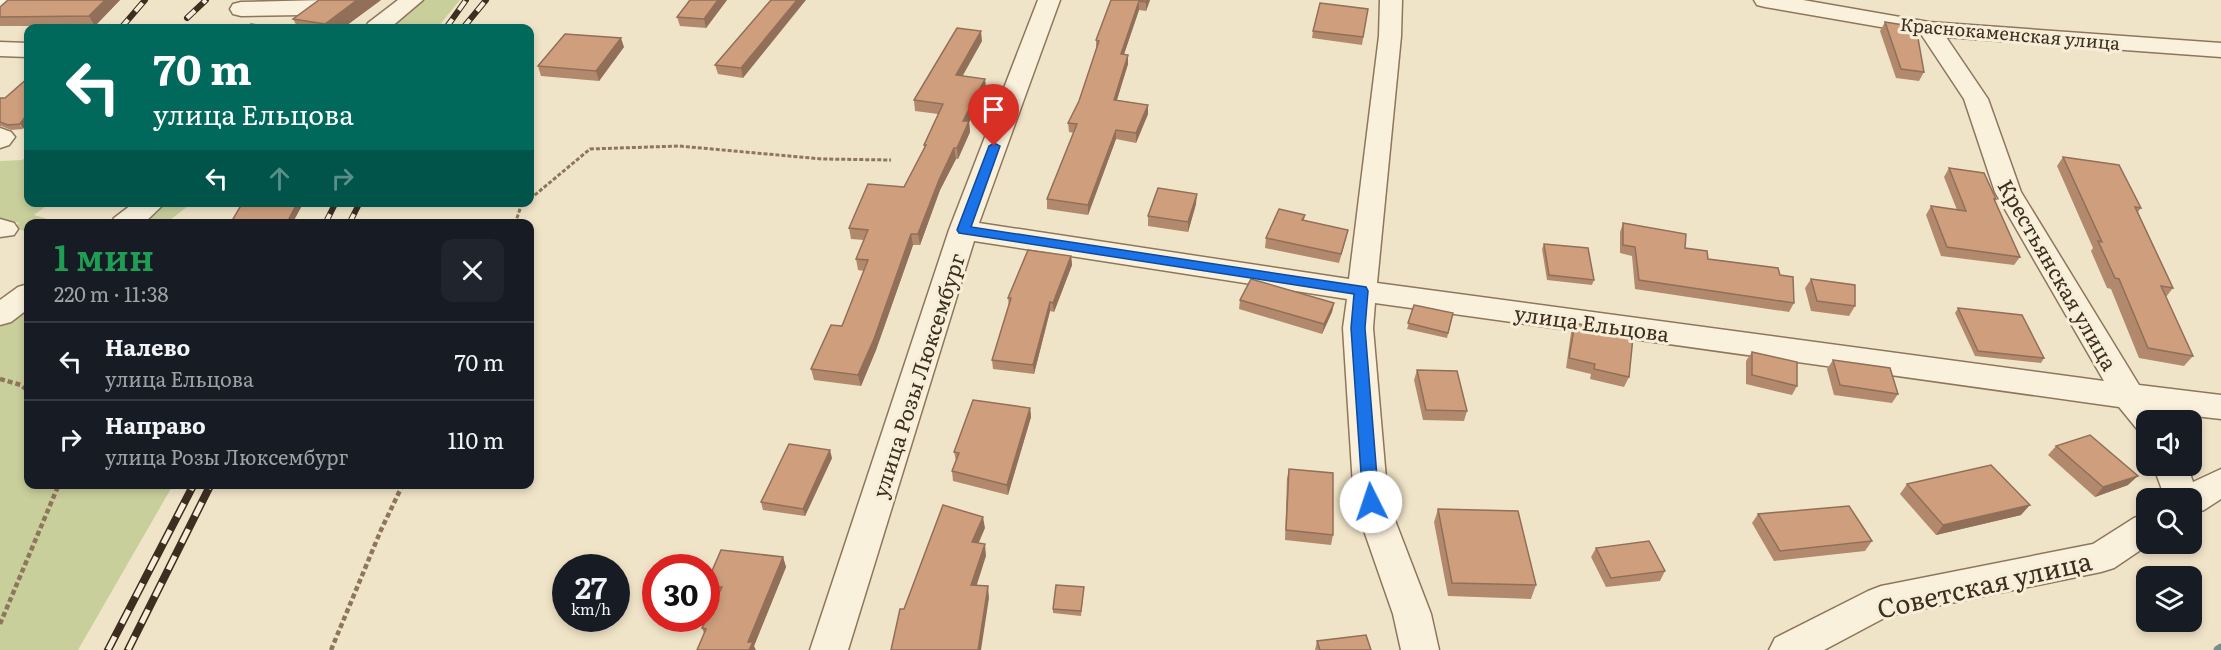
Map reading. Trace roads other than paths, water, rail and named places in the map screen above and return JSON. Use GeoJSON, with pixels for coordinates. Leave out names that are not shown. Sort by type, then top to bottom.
{"type":"FeatureCollection","features":[{"type":"Feature","properties":{"kind":"street"},"geometry":{"type":"LineString","coordinates":[[241,9],[301,9],[314,0]]}},
{"type":"Feature","properties":{"kind":"street"},"geometry":{"type":"LineString","coordinates":[[381,24],[412,0]]}},
{"type":"Feature","properties":{"kind":"street","name":"улица Розы Люксембург"},"geometry":{"type":"LineString","coordinates":[[829,650],[963,230],[1049,0]]}},
{"type":"Feature","properties":{"kind":"street"},"geometry":{"type":"LineString","coordinates":[[1391,0],[1390,36],[1358,328],[1371,502],[1412,614],[1420,650]]}},
{"type":"Feature","properties":{"kind":"street","name":"Краснокаменская улица"},"geometry":{"type":"LineString","coordinates":[[1765,0],[1929,29],[2221,50]]}},
{"type":"Feature","properties":{"kind":"street","name":"Крестьянская улица"},"geometry":{"type":"LineString","coordinates":[[1929,29],[1976,99],[2007,192],[2129,396],[2140,410]]}},
{"type":"Feature","properties":{"kind":"street"},"geometry":{"type":"LineString","coordinates":[[0,49],[24,50]]}},
{"type":"Feature","properties":{"kind":"street"},"geometry":{"type":"LineString","coordinates":[[131,219],[146,207]]}},
{"type":"Feature","properties":{"kind":"street","name":"улица Ельцова"},"geometry":{"type":"LineString","coordinates":[[963,230],[1361,291],[2221,407]]}},
{"type":"Feature","properties":{"kind":"street"},"geometry":{"type":"LineString","coordinates":[[1,314],[24,297]]}},
{"type":"Feature","properties":{"kind":"street"},"geometry":{"type":"LineString","coordinates":[[2202,494],[2221,482]]}},
{"type":"Feature","properties":{"kind":"street","name":"Советская улица"},"geometry":{"type":"LineString","coordinates":[[1788,650],[1881,602],[2101,556],[2136,534]]}},
{"type":"Feature","properties":{"kind":"railway"},"geometry":{"type":"LineString","coordinates":[[124,24],[145,0]]}},
{"type":"Feature","properties":{"kind":"railway"},"geometry":{"type":"LineString","coordinates":[[187,18],[206,0]]}},
{"type":"Feature","properties":{"kind":"railway"},"geometry":{"type":"LineString","coordinates":[[449,24],[466,0]]}},
{"type":"Feature","properties":{"kind":"railway"},"geometry":{"type":"LineString","coordinates":[[466,24],[486,0]]}},
{"type":"Feature","properties":{"kind":"railway"},"geometry":{"type":"LineString","coordinates":[[328,219],[334,207]]}},
{"type":"Feature","properties":{"kind":"railway"},"geometry":{"type":"LineString","coordinates":[[352,219],[358,207]]}},
{"type":"Feature","properties":{"kind":"railway"},"geometry":{"type":"LineString","coordinates":[[108,650],[191,489]]}},
{"type":"Feature","properties":{"kind":"railway"},"geometry":{"type":"LineString","coordinates":[[128,650],[208,489]]}}]}
